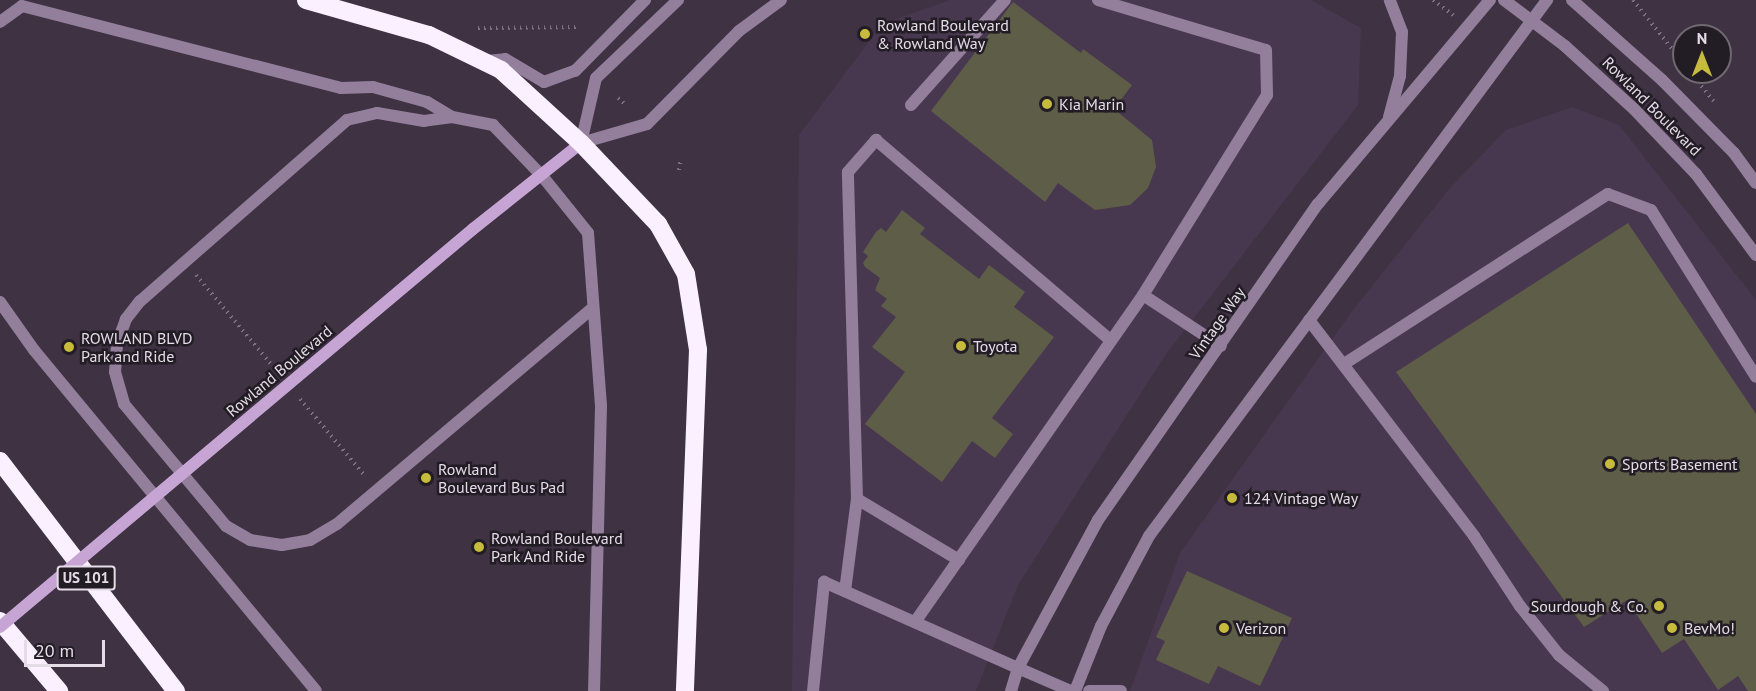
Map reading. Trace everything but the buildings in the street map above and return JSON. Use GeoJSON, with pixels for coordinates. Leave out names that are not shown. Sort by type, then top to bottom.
{"type":"FeatureCollection","features":[{"type":"Feature","properties":{"kind":"highway"},"geometry":{"type":"LineString","coordinates":[[306,0],[429,35],[487,62],[524,87],[658,224],[686,274],[698,351],[685,691]]}},
{"type":"Feature","properties":{"kind":"highway","name":"US 101"},"geometry":{"type":"LineString","coordinates":[[0,461],[176,691]]}},
{"type":"Feature","properties":{"kind":"highway"},"geometry":{"type":"LineString","coordinates":[[0,621],[59,691]]}},
{"type":"Feature","properties":{"kind":"main road","name":"Rowland Boulevard"},"geometry":{"type":"LineString","coordinates":[[0,627],[473,229],[543,177],[581,143]]}},
{"type":"Feature","properties":{"kind":"street"},"geometry":{"type":"LineString","coordinates":[[487,62],[505,59],[544,82],[575,71],[645,0]]}},
{"type":"Feature","properties":{"kind":"street"},"geometry":{"type":"LineString","coordinates":[[581,143],[596,78],[678,0]]}},
{"type":"Feature","properties":{"kind":"street","name":"Rowland Boulevard"},"geometry":{"type":"LineString","coordinates":[[581,143],[647,124],[739,31],[781,0]]}},
{"type":"Feature","properties":{"kind":"street"},"geometry":{"type":"LineString","coordinates":[[911,105],[1005,0]]}},
{"type":"Feature","properties":{"kind":"street"},"geometry":{"type":"LineString","coordinates":[[915,622],[1143,295],[1267,95],[1266,50],[1098,0]]}},
{"type":"Feature","properties":{"kind":"street"},"geometry":{"type":"LineString","coordinates":[[1388,121],[1400,76],[1402,32],[1390,0]]}},
{"type":"Feature","properties":{"kind":"street","name":"Vintage Way"},"geometry":{"type":"LineString","coordinates":[[1011,691],[1018,668],[1098,520],[1318,204],[1490,0]]}},
{"type":"Feature","properties":{"kind":"street","name":"Rowland Boulevard"},"geometry":{"type":"LineString","coordinates":[[1504,0],[1532,19],[1635,109],[1688,165],[1756,255]]}},
{"type":"Feature","properties":{"kind":"street"},"geometry":{"type":"LineString","coordinates":[[813,691],[824,582],[1073,691],[1101,626],[1149,536],[1547,0]]}},
{"type":"Feature","properties":{"kind":"street","name":"Rowland Boulevard"},"geometry":{"type":"LineString","coordinates":[[1572,0],[1662,80],[1734,153],[1756,183]]}},
{"type":"Feature","properties":{"kind":"street"},"geometry":{"type":"LineString","coordinates":[[0,22],[22,6],[341,88],[373,87],[428,102],[452,117]]}},
{"type":"Feature","properties":{"kind":"street"},"geometry":{"type":"LineString","coordinates":[[591,309],[337,524],[310,540],[282,545],[250,540],[226,526],[124,404],[115,372],[117,344],[126,319],[140,300],[347,120],[376,113],[424,121],[452,117],[493,125],[543,177],[588,233],[591,309],[601,406],[594,691]]}},
{"type":"Feature","properties":{"kind":"street"},"geometry":{"type":"LineString","coordinates":[[845,591],[857,499],[848,172],[876,140],[1111,341]]}},
{"type":"Feature","properties":{"kind":"street"},"geometry":{"type":"LineString","coordinates":[[1344,364],[1608,194],[1651,210],[1756,377]]}},
{"type":"Feature","properties":{"kind":"street"},"geometry":{"type":"LineString","coordinates":[[1143,295],[1221,346]]}},
{"type":"Feature","properties":{"kind":"street"},"geometry":{"type":"LineString","coordinates":[[0,302],[34,350],[316,691]]}},
{"type":"Feature","properties":{"kind":"street"},"geometry":{"type":"LineString","coordinates":[[1309,320],[1474,536],[1520,606],[1559,655],[1603,691]]}},
{"type":"Feature","properties":{"kind":"street"},"geometry":{"type":"LineString","coordinates":[[857,499],[958,560]]}},
{"type":"Feature","properties":{"kind":"street"},"geometry":{"type":"LineString","coordinates":[[1089,691],[1121,691]]}},
{"type":"Feature","properties":{"kind":"path"},"geometry":{"type":"LineString","coordinates":[[1433,0],[1455,16]]}},
{"type":"Feature","properties":{"kind":"path"},"geometry":{"type":"LineString","coordinates":[[1633,0],[1672,49]]}},
{"type":"Feature","properties":{"kind":"path"},"geometry":{"type":"LineString","coordinates":[[478,28],[579,27]]}},
{"type":"Feature","properties":{"kind":"path"},"geometry":{"type":"LineString","coordinates":[[618,98],[626,105]]}},
{"type":"Feature","properties":{"kind":"path"},"geometry":{"type":"LineString","coordinates":[[679,170],[681,159]]}},
{"type":"Feature","properties":{"kind":"shaded area"},"geometry":{"type":"Polygon","coordinates":[[[950,0],[1311,0],[1361,28],[1358,105],[1164,357],[1018,585],[976,691],[792,691],[799,135],[882,24],[950,0]]]}},
{"type":"Feature","properties":{"kind":"shaded area"},"geometry":{"type":"Polygon","coordinates":[[[1572,107],[1619,125],[1756,300],[1756,691],[1130,691],[1180,553],[1350,314],[1449,189],[1506,130],[1572,107]]]}},
{"type":"Feature","properties":{"kind":"place","name":"Rowland Boulevard & Rowland Way"},"geometry":{"type":"Point","coordinates":[865,34]}},
{"type":"Feature","properties":{"kind":"place","name":"Kia Marin"},"geometry":{"type":"Point","coordinates":[1047,104]}},
{"type":"Feature","properties":{"kind":"place","name":"Toyota"},"geometry":{"type":"Point","coordinates":[961,346]}},
{"type":"Feature","properties":{"kind":"place","name":"ROWLAND BLVD Park and Ride"},"geometry":{"type":"Point","coordinates":[69,347]}},
{"type":"Feature","properties":{"kind":"place","name":"Sports Basement"},"geometry":{"type":"Point","coordinates":[1610,464]}},
{"type":"Feature","properties":{"kind":"place","name":"Rowland Boulevard Bus Pad"},"geometry":{"type":"Point","coordinates":[426,478]}},
{"type":"Feature","properties":{"kind":"place","name":"124 Vintage Way"},"geometry":{"type":"Point","coordinates":[1232,498]}},
{"type":"Feature","properties":{"kind":"place","name":"Rowland Boulevard Park And Ride"},"geometry":{"type":"Point","coordinates":[479,547]}},
{"type":"Feature","properties":{"kind":"place","name":"Sourdough & Co."},"geometry":{"type":"Point","coordinates":[1659,606]}},
{"type":"Feature","properties":{"kind":"place","name":"Verizon"},"geometry":{"type":"Point","coordinates":[1224,628]}},
{"type":"Feature","properties":{"kind":"place","name":"BevMo!"},"geometry":{"type":"Point","coordinates":[1672,628]}}]}
